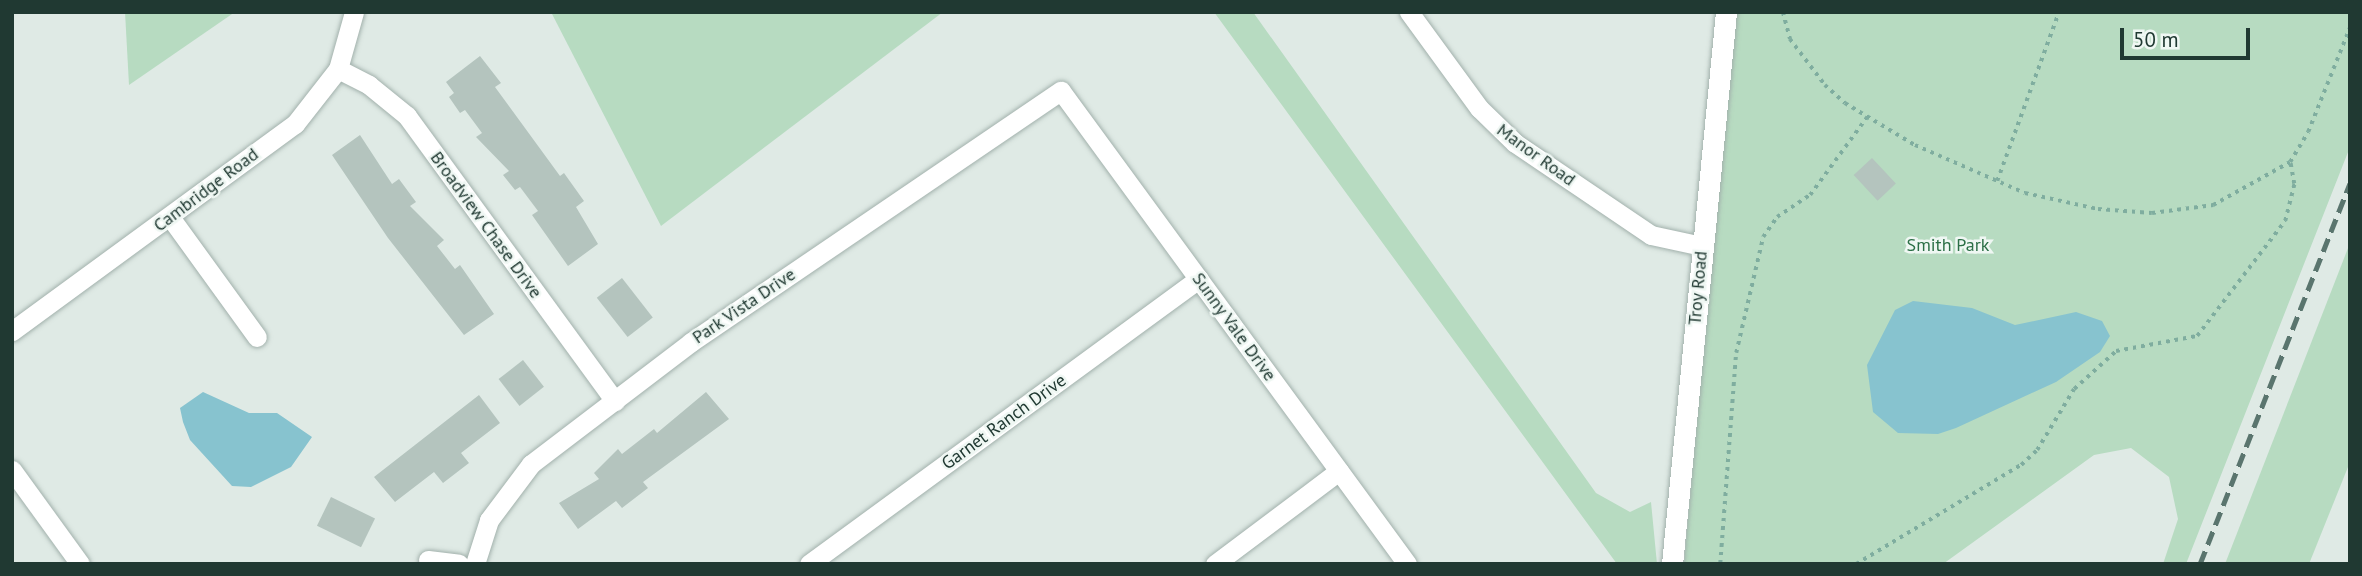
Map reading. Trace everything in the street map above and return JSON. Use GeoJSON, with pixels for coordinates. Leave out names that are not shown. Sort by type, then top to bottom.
{"type":"FeatureCollection","features":[{"type":"Feature","properties":{"kind":"street","name":"Cambridge Road"},"geometry":{"type":"LineString","coordinates":[[12,331],[295,124],[338,69],[354,12]]}},
{"type":"Feature","properties":{"kind":"street","name":"Manor Road"},"geometry":{"type":"LineString","coordinates":[[1409,12],[1479,108],[1515,143],[1651,235],[1702,246]]}},
{"type":"Feature","properties":{"kind":"street","name":"Troy Road"},"geometry":{"type":"LineString","coordinates":[[1672,564],[1726,12]]}},
{"type":"Feature","properties":{"kind":"street","name":"Broadview Chase Drive"},"geometry":{"type":"LineString","coordinates":[[338,69],[369,85],[407,116],[615,401]]}},
{"type":"Feature","properties":{"kind":"street","name":"Park Vista Drive"},"geometry":{"type":"LineString","coordinates":[[475,564],[489,520],[515,481],[691,342],[1061,91]]}},
{"type":"Feature","properties":{"kind":"street","name":"Sunny Vale Drive"},"geometry":{"type":"LineString","coordinates":[[1061,91],[1408,564]]}},
{"type":"Feature","properties":{"kind":"street"},"geometry":{"type":"LineString","coordinates":[[170,217],[257,337]]}},
{"type":"Feature","properties":{"kind":"street","name":"Garnet Ranch Drive"},"geometry":{"type":"LineString","coordinates":[[809,564],[1199,279]]}},
{"type":"Feature","properties":{"kind":"street"},"geometry":{"type":"LineString","coordinates":[[12,470],[80,564]]}},
{"type":"Feature","properties":{"kind":"street"},"geometry":{"type":"LineString","coordinates":[[1215,564],[1339,471]]}},
{"type":"Feature","properties":{"kind":"street"},"geometry":{"type":"LineString","coordinates":[[428,560],[459,564]]}},
{"type":"Feature","properties":{"kind":"path"},"geometry":{"type":"LineString","coordinates":[[1783,12],[1790,38],[1808,66],[1845,103],[1867,117],[1996,182],[2098,209],[2178,212],[2232,197],[2290,162],[2308,132],[2350,27]]}},
{"type":"Feature","properties":{"kind":"path"},"geometry":{"type":"LineString","coordinates":[[1996,182],[2059,12]]}},
{"type":"Feature","properties":{"kind":"path"},"geometry":{"type":"LineString","coordinates":[[1720,564],[1736,353],[1763,237],[1772,222],[1810,195],[1867,117]]}},
{"type":"Feature","properties":{"kind":"path"},"geometry":{"type":"LineString","coordinates":[[1856,564],[2021,465],[2037,450],[2074,389],[2116,351],[2197,336],[2285,222],[2294,184],[2290,162]]}},
{"type":"Feature","properties":{"kind":"green space"},"geometry":{"type":"Polygon","coordinates":[[[125,12],[235,12],[129,85],[125,12]]]}},
{"type":"Feature","properties":{"kind":"green space"},"geometry":{"type":"Polygon","coordinates":[[[551,12],[943,12],[661,226],[551,12]]]}},
{"type":"Feature","properties":{"kind":"green space"},"geometry":{"type":"Polygon","coordinates":[[[1214,12],[1253,12],[1596,493],[1630,512],[1651,502],[1657,564],[1617,564],[1214,12]]]}},
{"type":"Feature","properties":{"kind":"green space","name":"Smith Park"},"geometry":{"type":"Polygon","coordinates":[[[1734,12],[2350,12],[2350,147],[2186,564],[2163,564],[2178,519],[2169,477],[2131,448],[2094,455],[1943,564],[1684,564],[1734,12]]]}},
{"type":"Feature","properties":{"kind":"green space"},"geometry":{"type":"Polygon","coordinates":[[[2350,243],[2350,462],[2309,564],[2225,564],[2350,243]]]}},
{"type":"Feature","properties":{"kind":"water"},"geometry":{"type":"Polygon","coordinates":[[[1913,301],[1972,308],[2015,325],[2076,312],[2102,321],[2110,336],[2100,352],[2056,382],[1956,428],[1938,434],[1898,433],[1873,412],[1867,365],[1895,310],[1913,301]]]}},
{"type":"Feature","properties":{"kind":"water"},"geometry":{"type":"Polygon","coordinates":[[[203,392],[249,413],[277,413],[312,437],[291,467],[251,487],[232,486],[190,440],[183,422],[180,408],[203,392]]]}},
{"type":"Feature","properties":{"kind":"building"},"geometry":{"type":"Polygon","coordinates":[[[480,56],[501,83],[495,87],[560,176],[564,173],[584,201],[576,207],[598,244],[568,266],[532,215],[538,211],[520,187],[515,190],[503,175],[509,171],[476,137],[482,133],[465,110],[460,113],[449,97],[454,93],[446,82],[480,56]]]}},
{"type":"Feature","properties":{"kind":"building"},"geometry":{"type":"Polygon","coordinates":[[[360,135],[392,184],[399,179],[416,202],[410,206],[444,240],[437,246],[455,269],[460,265],[494,314],[464,335],[388,238],[332,155],[360,135]]]}},
{"type":"Feature","properties":{"kind":"building"},"geometry":{"type":"Polygon","coordinates":[[[1872,158],[1896,184],[1878,201],[1854,175],[1872,158]]]}},
{"type":"Feature","properties":{"kind":"building"},"geometry":{"type":"Polygon","coordinates":[[[622,278],[653,317],[628,337],[597,298],[622,278]]]}},
{"type":"Feature","properties":{"kind":"building"},"geometry":{"type":"Polygon","coordinates":[[[523,360],[544,387],[520,406],[499,379],[523,360]]]}},
{"type":"Feature","properties":{"kind":"building"},"geometry":{"type":"Polygon","coordinates":[[[706,392],[729,419],[643,482],[648,488],[622,508],[616,501],[578,529],[559,503],[599,479],[594,473],[618,449],[622,454],[654,429],[657,433],[706,392]]]}},
{"type":"Feature","properties":{"kind":"building"},"geometry":{"type":"Polygon","coordinates":[[[479,395],[500,423],[461,453],[469,463],[443,483],[434,472],[395,502],[374,477],[479,395]]]}},
{"type":"Feature","properties":{"kind":"building"},"geometry":{"type":"Polygon","coordinates":[[[331,497],[375,518],[361,547],[317,526],[331,497]]]}},
{"type":"Feature","properties":{"kind":"railway"},"geometry":{"type":"LineString","coordinates":[[2200,564],[2350,184]]}}]}
